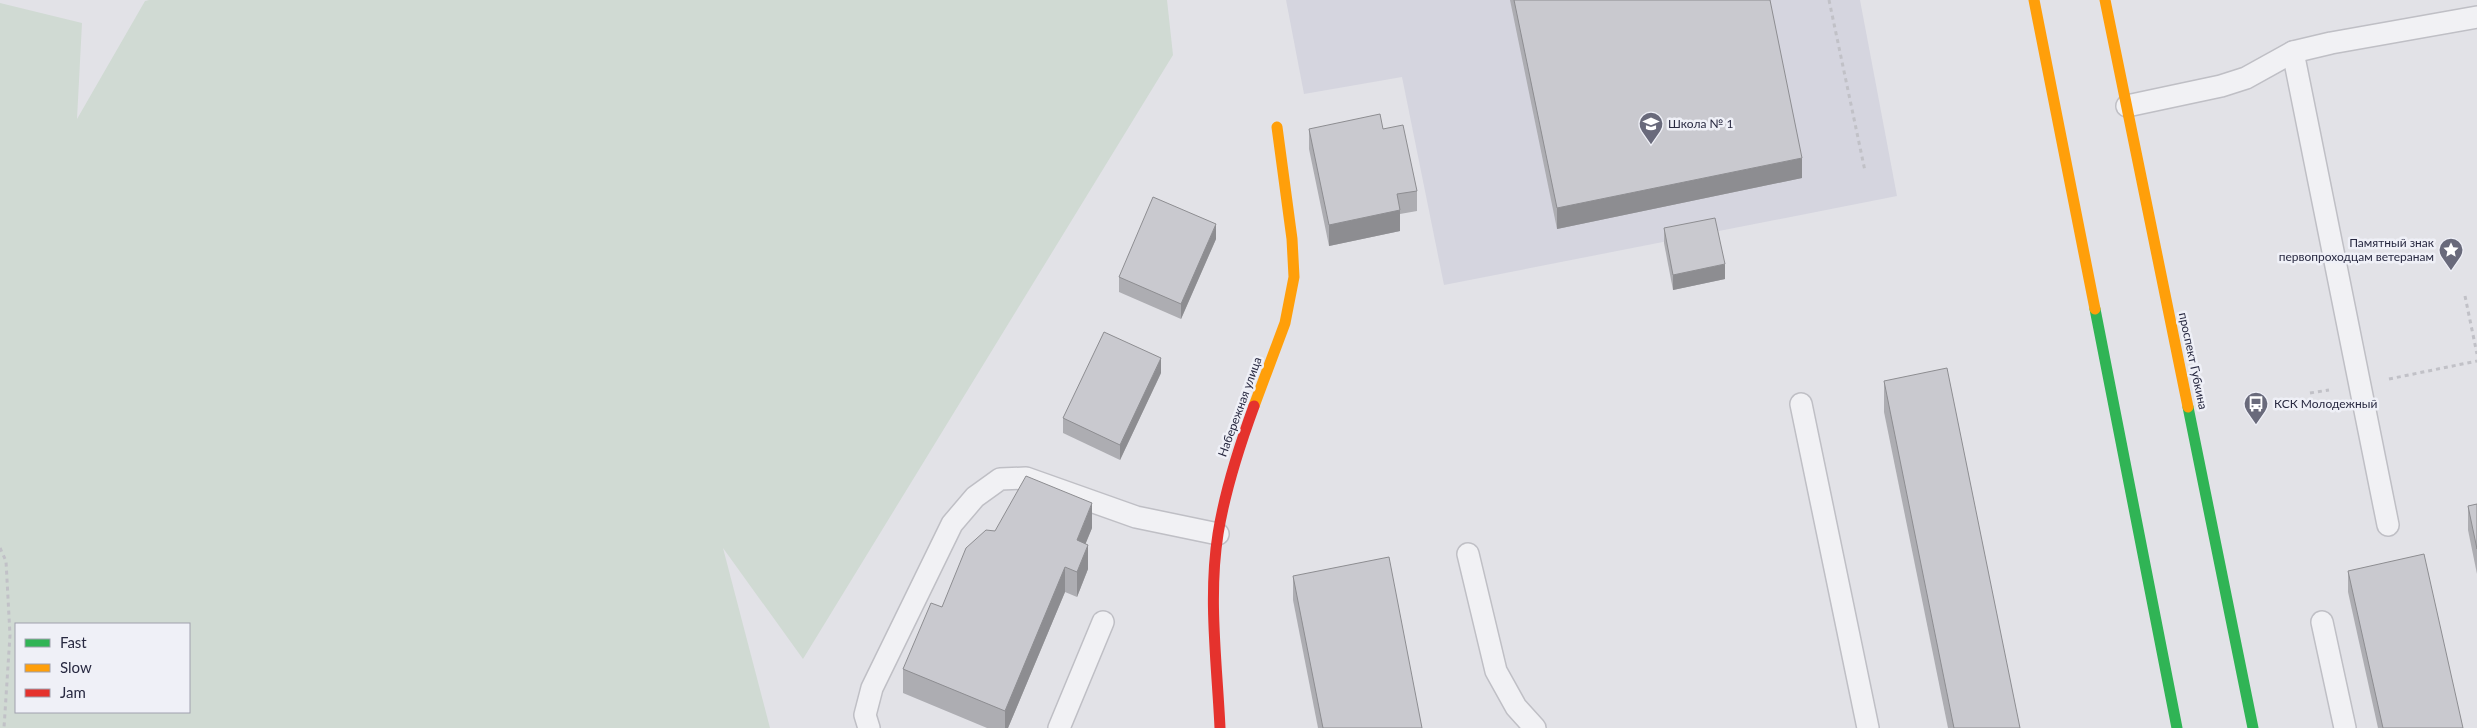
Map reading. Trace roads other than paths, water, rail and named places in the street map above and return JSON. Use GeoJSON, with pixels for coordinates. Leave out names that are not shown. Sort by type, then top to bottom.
{"type":"FeatureCollection","features":[{"type":"Feature","properties":{"kind":"main road"},"geometry":{"type":"LineString","coordinates":[[2034,0],[2177,728]]}},
{"type":"Feature","properties":{"kind":"main road","name":"проспект Губкина"},"geometry":{"type":"LineString","coordinates":[[2106,0],[2253,728]]}},
{"type":"Feature","properties":{"kind":"main road","name":"Набережная улица"},"geometry":{"type":"LineString","coordinates":[[1220,728],[1214,592],[1218,534],[1236,454],[1285,323],[1294,277],[1292,239],[1276,127]]}},
{"type":"Feature","properties":{"kind":"lane"},"geometry":{"type":"LineString","coordinates":[[2127,106],[2230,84],[2246,78],[2293,52],[2331,43],[2477,17]]}},
{"type":"Feature","properties":{"kind":"lane"},"geometry":{"type":"LineString","coordinates":[[2293,52],[2388,525]]}},
{"type":"Feature","properties":{"kind":"lane"},"geometry":{"type":"LineString","coordinates":[[1801,404],[1868,728]]}},
{"type":"Feature","properties":{"kind":"lane"},"geometry":{"type":"LineString","coordinates":[[869,728],[865,715],[872,688],[952,524],[975,497],[1000,479],[1026,478],[1136,518],[1218,534]]}},
{"type":"Feature","properties":{"kind":"lane"},"geometry":{"type":"LineString","coordinates":[[1468,554],[1496,671],[1516,707],[1535,728]]}},
{"type":"Feature","properties":{"kind":"lane"},"geometry":{"type":"LineString","coordinates":[[1060,728],[1103,622]]}},
{"type":"Feature","properties":{"kind":"lane"},"geometry":{"type":"LineString","coordinates":[[2322,622],[2345,728]]}},
{"type":"Feature","properties":{"kind":"place","name":"Школа № 1"},"geometry":{"type":"Point","coordinates":[1651,145]}},
{"type":"Feature","properties":{"kind":"place","name":"Памятный знак первопроходцам ветеранам"},"geometry":{"type":"Point","coordinates":[2451,271]}},
{"type":"Feature","properties":{"kind":"place","name":"КСК Молодежный"},"geometry":{"type":"Point","coordinates":[2256,425]}}]}
